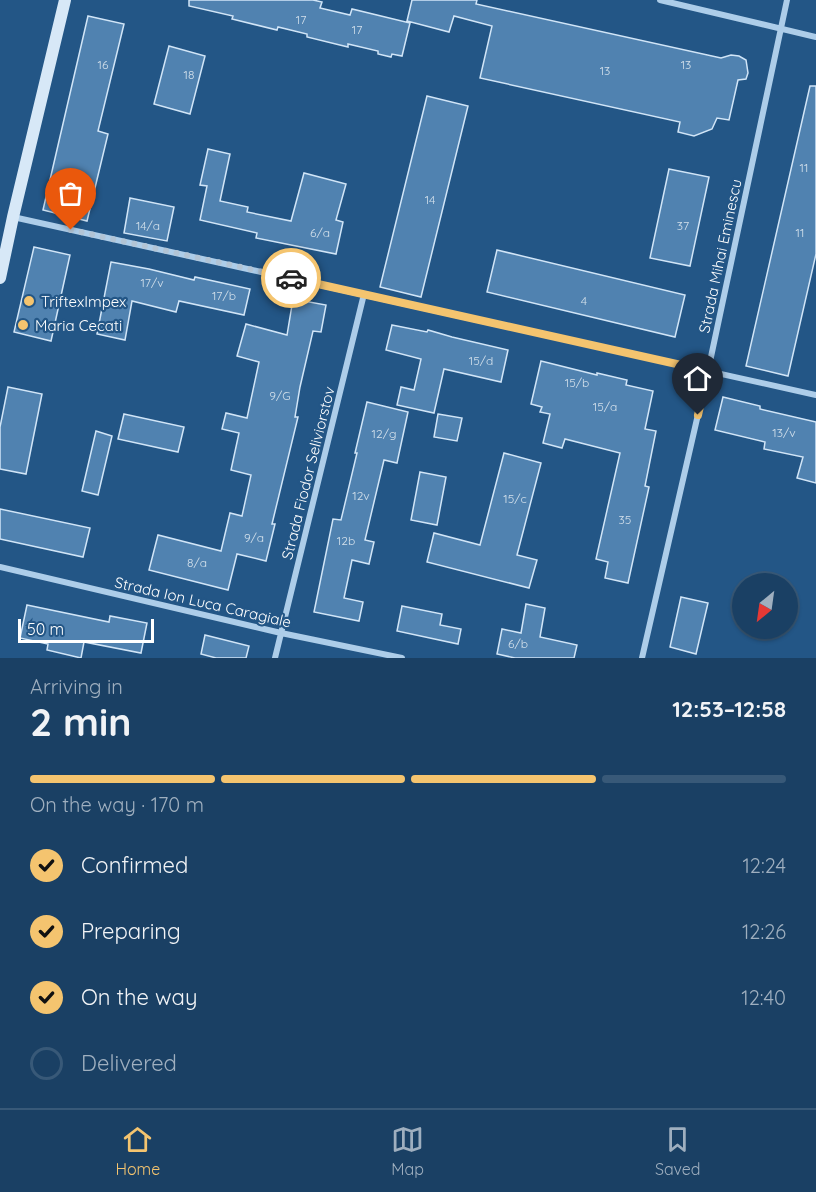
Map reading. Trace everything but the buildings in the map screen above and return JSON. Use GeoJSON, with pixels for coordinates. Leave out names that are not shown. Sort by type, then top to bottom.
{"type":"FeatureCollection","features":[{"type":"Feature","properties":{"kind":"main road"},"geometry":{"type":"LineString","coordinates":[[0,278],[65,0]]}},
{"type":"Feature","properties":{"kind":"street"},"geometry":{"type":"LineString","coordinates":[[660,0],[816,37]]}},
{"type":"Feature","properties":{"kind":"street","name":"Strada Mihai Eminescu"},"geometry":{"type":"LineString","coordinates":[[642,658],[708,371],[787,0]]}},
{"type":"Feature","properties":{"kind":"street"},"geometry":{"type":"LineString","coordinates":[[13,217],[816,395]]}},
{"type":"Feature","properties":{"kind":"street","name":"Strada Fiodor Seliviorstov"},"geometry":{"type":"LineString","coordinates":[[275,658],[364,294]]}},
{"type":"Feature","properties":{"kind":"street","name":"Strada Ion Luca Caragiale"},"geometry":{"type":"LineString","coordinates":[[0,567],[281,633],[402,658]]}},
{"type":"Feature","properties":{"kind":"way so far"},"geometry":{"type":"LineString","coordinates":[[71,230],[291,278]]}},
{"type":"Feature","properties":{"kind":"place","name":"TriftexImpex"},"geometry":{"type":"Point","coordinates":[29,301]}},
{"type":"Feature","properties":{"kind":"place","name":"Maria Cecati"},"geometry":{"type":"Point","coordinates":[23,325]}},
{"type":"Feature","properties":{"kind":"route"},"geometry":{"type":"LineString","coordinates":[[291,278],[708,371],[698,415]]}}]}
